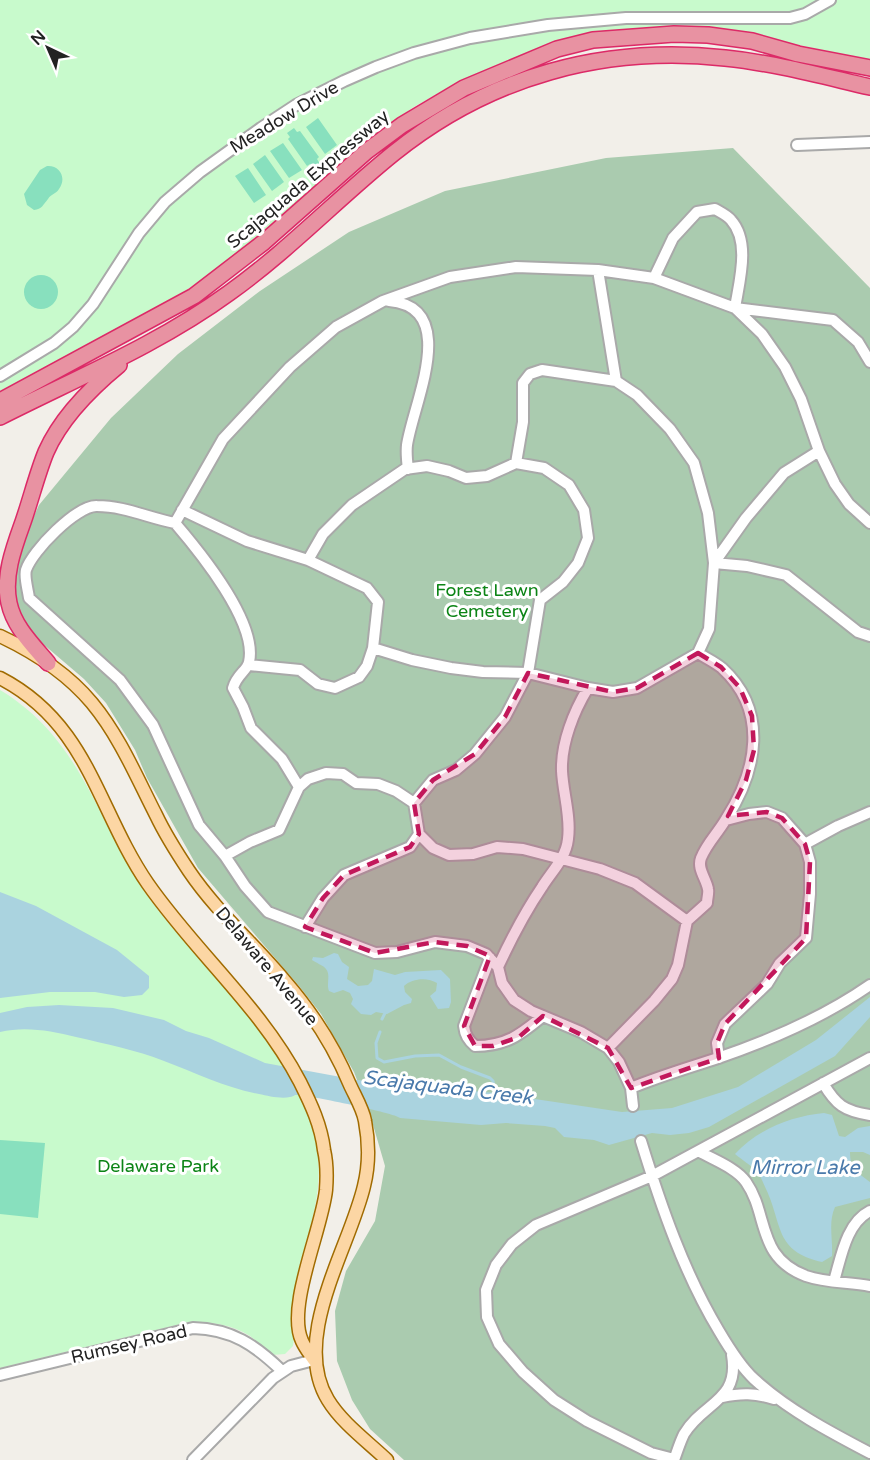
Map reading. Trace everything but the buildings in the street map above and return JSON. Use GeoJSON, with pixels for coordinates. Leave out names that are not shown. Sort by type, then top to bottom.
{"type":"FeatureCollection","features":[{"type":"Feature","properties":{"kind":"highway","name":"Scajaquada Expressway"},"geometry":{"type":"LineString","coordinates":[[0,400],[194,296],[264,242],[367,151],[402,125],[464,88],[548,52],[593,40],[674,34],[708,35],[752,41],[798,54],[870,68]]}},
{"type":"Feature","properties":{"kind":"highway","name":"Scajaquada Expressway"},"geometry":{"type":"LineString","coordinates":[[0,417],[180,327],[260,269],[387,159],[425,130],[455,111],[516,82],[549,71],[600,60],[644,55],[691,55],[771,64],[870,87]]}},
{"type":"Feature","properties":{"kind":"highway"},"geometry":{"type":"LineString","coordinates":[[48,663],[22,632],[8,601],[7,577],[16,541],[47,451],[62,428],[97,383],[153,340]]}},
{"type":"Feature","properties":{"kind":"main road","name":"Delaware Avenue"},"geometry":{"type":"LineString","coordinates":[[0,636],[48,663],[72,682],[110,727],[127,754],[157,817],[190,871],[223,914],[298,996],[342,1065],[365,1119],[368,1149],[364,1185],[325,1297],[314,1360]]}},
{"type":"Feature","properties":{"kind":"main road","name":"Delaware Avenue"},"geometry":{"type":"LineString","coordinates":[[0,678],[35,702],[58,724],[77,748],[118,832],[148,884],[170,914],[245,1000],[286,1055],[314,1108],[327,1168],[326,1191],[304,1280],[299,1313],[301,1341],[314,1360],[319,1381],[327,1399],[338,1414],[387,1460]]}},
{"type":"Feature","properties":{"kind":"street","name":"Meadow Drive"},"geometry":{"type":"LineString","coordinates":[[0,375],[54,343],[73,327],[93,304],[139,233],[165,202],[191,179],[269,122],[296,105],[344,81],[414,53],[478,36],[548,25],[626,18],[790,18],[805,14],[830,0]]}},
{"type":"Feature","properties":{"kind":"street"},"geometry":{"type":"LineString","coordinates":[[797,144],[870,142]]}},
{"type":"Feature","properties":{"kind":"street"},"geometry":{"type":"LineString","coordinates":[[654,278],[673,238],[697,212],[715,208],[731,220],[741,238],[742,263],[735,308]]}},
{"type":"Feature","properties":{"kind":"street"},"geometry":{"type":"LineString","coordinates":[[175,523],[223,440],[290,367],[336,327],[383,301],[450,277],[516,267],[598,270],[654,278],[735,308],[833,320],[858,342],[870,362]]}},
{"type":"Feature","properties":{"kind":"street"},"geometry":{"type":"LineString","coordinates":[[598,270],[616,381]]}},
{"type":"Feature","properties":{"kind":"street"},"geometry":{"type":"LineString","coordinates":[[383,301],[402,302],[412,308],[423,320],[428,334],[428,356],[408,444],[408,469]]}},
{"type":"Feature","properties":{"kind":"street"},"geometry":{"type":"LineString","coordinates":[[735,308],[762,334],[786,367],[801,399],[819,451],[835,484],[849,504],[870,523]]}},
{"type":"Feature","properties":{"kind":"street"},"geometry":{"type":"LineString","coordinates":[[373,648],[412,660],[451,668],[483,672],[528,673],[613,692],[637,688],[698,653],[709,629],[714,564],[708,513],[694,462],[670,429],[637,395],[616,381],[542,370],[530,374],[523,383],[523,422],[516,463]]}},
{"type":"Feature","properties":{"kind":"street"},"geometry":{"type":"LineString","coordinates":[[714,564],[746,518],[784,473],[819,451]]}},
{"type":"Feature","properties":{"kind":"street"},"geometry":{"type":"LineString","coordinates":[[308,560],[323,534],[352,505],[408,469],[427,466],[466,478],[487,476],[516,463],[544,468],[569,485],[584,510],[588,538],[578,563],[563,582],[540,600],[528,673],[505,717],[475,754],[456,770],[433,780],[414,803]]}},
{"type":"Feature","properties":{"kind":"street"},"geometry":{"type":"LineString","coordinates":[[299,788],[282,759],[251,728],[233,688],[236,679],[249,665],[251,646],[244,625],[222,586],[193,544],[175,523],[128,510],[94,505],[68,520],[44,542],[26,571],[29,598],[120,680],[153,725],[199,825],[225,856],[245,886],[268,912],[375,953],[398,952],[435,942],[467,946],[486,954],[498,967],[502,983],[514,1000],[543,1016],[581,1032],[608,1048],[619,1062],[631,1088],[633,1106]]}},
{"type":"Feature","properties":{"kind":"street"},"geometry":{"type":"LineString","coordinates":[[182,510],[247,541],[308,560],[367,588],[378,602],[373,648],[367,666],[359,677],[335,688],[318,684],[300,670],[249,665]]}},
{"type":"Feature","properties":{"kind":"street"},"geometry":{"type":"LineString","coordinates":[[714,564],[747,566],[786,575],[858,632],[870,636]]}},
{"type":"Feature","properties":{"kind":"street"},"geometry":{"type":"LineString","coordinates":[[608,1048],[672,979],[678,965],[687,921],[707,903],[708,889],[700,861],[710,840],[726,820],[746,780],[754,750],[752,716],[740,688],[721,667],[698,653]]}},
{"type":"Feature","properties":{"kind":"street"},"geometry":{"type":"LineString","coordinates":[[498,967],[542,886],[562,858],[568,839],[567,804],[562,770],[567,733],[577,705],[588,688]]}},
{"type":"Feature","properties":{"kind":"street"},"geometry":{"type":"LineString","coordinates":[[225,856],[279,830],[299,788],[308,779],[326,773],[343,774],[356,783],[378,784],[396,791],[414,803],[419,834],[433,848],[449,855],[473,854],[497,847],[523,849],[562,858],[600,869],[635,883],[687,921]]}},
{"type":"Feature","properties":{"kind":"street"},"geometry":{"type":"LineString","coordinates":[[719,1058],[717,1043],[725,1024],[767,984],[780,963],[806,938],[810,873],[810,862],[805,844],[782,818],[767,812],[726,820]]}},
{"type":"Feature","properties":{"kind":"street"},"geometry":{"type":"LineString","coordinates":[[805,844],[870,812]]}},
{"type":"Feature","properties":{"kind":"street"},"geometry":{"type":"LineString","coordinates":[[305,927],[323,898],[344,875],[410,847],[419,834]]}},
{"type":"Feature","properties":{"kind":"street"},"geometry":{"type":"LineString","coordinates":[[490,958],[464,1026],[469,1041],[475,1046],[493,1046],[519,1036],[543,1016]]}},
{"type":"Feature","properties":{"kind":"street"},"geometry":{"type":"LineString","coordinates":[[631,1088],[666,1073],[719,1058],[828,1012],[870,985]]}},
{"type":"Feature","properties":{"kind":"street"},"geometry":{"type":"LineString","coordinates":[[731,1352],[734,1370],[729,1386],[722,1397],[701,1414],[684,1433],[674,1460],[651,1453],[587,1421],[554,1400],[522,1372],[499,1344],[487,1317],[486,1290],[496,1265],[512,1244],[536,1225],[652,1176],[700,1152],[870,1058]]}},
{"type":"Feature","properties":{"kind":"street"},"geometry":{"type":"LineString","coordinates":[[823,1083],[840,1106],[853,1113],[870,1115]]}},
{"type":"Feature","properties":{"kind":"street"},"geometry":{"type":"LineString","coordinates":[[641,1141],[698,1297],[731,1352],[753,1378],[785,1403],[821,1427],[870,1453]]}},
{"type":"Feature","properties":{"kind":"street"},"geometry":{"type":"LineString","coordinates":[[700,1152],[745,1180],[753,1194],[765,1235],[774,1251],[788,1265],[806,1276],[870,1286]]}},
{"type":"Feature","properties":{"kind":"street"},"geometry":{"type":"LineString","coordinates":[[834,1281],[849,1235],[857,1221],[870,1211]]}},
{"type":"Feature","properties":{"kind":"street","name":"Rumsey Road"},"geometry":{"type":"LineString","coordinates":[[0,1375],[193,1328],[238,1337],[263,1354],[282,1371]]}},
{"type":"Feature","properties":{"kind":"street"},"geometry":{"type":"LineString","coordinates":[[192,1460],[282,1371],[291,1366],[314,1360]]}},
{"type":"Feature","properties":{"kind":"street"},"geometry":{"type":"LineString","coordinates":[[722,1397],[756,1393],[785,1403]]}},
{"type":"Feature","properties":{"kind":"highlighted area"},"geometry":{"type":"Polygon","coordinates":[[[698,653],[721,667],[740,688],[752,716],[754,750],[746,780],[728,816],[767,812],[782,818],[805,844],[810,862],[806,938],[725,1024],[717,1043],[719,1058],[631,1088],[608,1048],[543,1016],[519,1037],[493,1046],[475,1046],[464,1026],[490,956],[467,946],[435,942],[375,953],[305,927],[323,898],[344,875],[410,847],[419,834],[414,803],[433,780],[475,754],[505,717],[528,673],[613,692],[637,688],[698,653]]]}},
{"type":"Feature","properties":{"kind":"green space"},"geometry":{"type":"Polygon","coordinates":[[[0,0],[870,0],[870,60],[756,36],[554,46],[519,56],[462,80],[412,108],[373,137],[221,267],[182,293],[0,392],[0,0]]]}},
{"type":"Feature","properties":{"kind":"green space"},"geometry":{"type":"Polygon","coordinates":[[[318,118],[337,145],[325,154],[306,127],[318,118]]]}},
{"type":"Feature","properties":{"kind":"green space"},"geometry":{"type":"Polygon","coordinates":[[[294,128],[297,132],[300,131],[319,157],[317,159],[320,164],[313,168],[310,164],[307,166],[288,139],[290,137],[287,133],[294,128]]]}},
{"type":"Feature","properties":{"kind":"green space"},"geometry":{"type":"Polygon","coordinates":[[[283,143],[302,170],[289,178],[270,151],[283,143]]]}},
{"type":"Feature","properties":{"kind":"green space","name":"Forest Lawn Cemetery"},"geometry":{"type":"Polygon","coordinates":[[[733,148],[870,288],[870,1460],[404,1460],[370,1429],[352,1400],[337,1361],[335,1311],[346,1271],[375,1221],[385,1166],[369,1111],[354,1072],[321,1014],[198,868],[147,778],[135,750],[106,703],[84,679],[36,638],[19,614],[14,594],[15,574],[25,536],[39,505],[111,418],[178,354],[260,291],[349,232],[445,191],[606,158],[733,148]]]}},
{"type":"Feature","properties":{"kind":"green space"},"geometry":{"type":"Polygon","coordinates":[[[265,155],[284,182],[272,191],[253,164],[265,155]]]}},
{"type":"Feature","properties":{"kind":"green space"},"geometry":{"type":"Polygon","coordinates":[[[47,166],[59,170],[62,177],[61,185],[58,191],[49,197],[39,209],[34,210],[27,205],[24,194],[40,170],[47,166]]]}},
{"type":"Feature","properties":{"kind":"green space"},"geometry":{"type":"Polygon","coordinates":[[[248,168],[266,195],[254,203],[235,176],[248,168]]]}},
{"type":"Feature","properties":{"kind":"green space"},"geometry":{"type":"Polygon","coordinates":[[[41,275],[53,280],[58,292],[53,304],[41,309],[29,304],[24,292],[29,280],[41,275]]]}},
{"type":"Feature","properties":{"kind":"green space","name":"Delaware Park"},"geometry":{"type":"Polygon","coordinates":[[[0,690],[29,711],[52,734],[71,759],[132,872],[151,901],[257,1024],[279,1057],[307,1111],[314,1132],[319,1178],[293,1301],[293,1346],[285,1354],[272,1355],[250,1336],[228,1326],[189,1322],[0,1368],[0,690]]]}},
{"type":"Feature","properties":{"kind":"green space"},"geometry":{"type":"Polygon","coordinates":[[[0,1140],[45,1143],[38,1218],[0,1214],[0,1140]]]}},
{"type":"Feature","properties":{"kind":"water"},"geometry":{"type":"Polygon","coordinates":[[[0,892],[36,906],[117,950],[149,976],[149,988],[142,995],[124,997],[95,992],[50,992],[0,998],[0,892]]]}},
{"type":"Feature","properties":{"kind":"water"},"geometry":{"type":"Polygon","coordinates":[[[334,953],[338,954],[342,962],[349,967],[347,979],[358,986],[368,985],[372,981],[374,969],[395,975],[405,972],[441,970],[450,979],[449,1008],[438,1009],[430,996],[436,991],[437,983],[420,979],[404,986],[405,992],[412,999],[411,1003],[387,1014],[376,1012],[371,1015],[361,1014],[351,1004],[353,999],[350,993],[343,990],[334,993],[329,991],[326,969],[312,960],[313,957],[323,958],[334,953]]]}},
{"type":"Feature","properties":{"kind":"water"},"geometry":{"type":"Polygon","coordinates":[[[870,997],[870,1017],[835,1056],[709,1127],[689,1133],[670,1135],[652,1133],[609,1145],[594,1140],[564,1137],[555,1128],[545,1126],[506,1123],[481,1125],[400,1118],[307,1096],[295,1095],[283,1098],[270,1096],[211,1080],[132,1050],[38,1030],[19,1029],[0,1032],[0,1013],[27,1007],[59,1005],[113,1008],[164,1020],[265,1063],[357,1080],[495,1093],[622,1112],[672,1108],[738,1087],[816,1040],[870,997]]]}},
{"type":"Feature","properties":{"kind":"water","name":"Mirror Lake"},"geometry":{"type":"Polygon","coordinates":[[[824,1113],[832,1115],[839,1136],[845,1137],[858,1128],[870,1126],[870,1155],[863,1152],[850,1152],[850,1158],[858,1173],[870,1182],[870,1198],[835,1207],[831,1225],[832,1256],[822,1262],[795,1251],[788,1244],[782,1235],[760,1176],[735,1154],[764,1131],[799,1117],[824,1113]]]}},
{"type":"Feature","properties":{"kind":"waterway"},"geometry":{"type":"LineString","coordinates":[[382,1019],[385,1013]]}},
{"type":"Feature","properties":{"kind":"waterway","name":"Scajaquada Creek"},"geometry":{"type":"LineString","coordinates":[[380,1032],[376,1043],[377,1058],[384,1062],[415,1056],[439,1055],[461,1067],[490,1078],[493,1081],[495,1093]]}}]}
